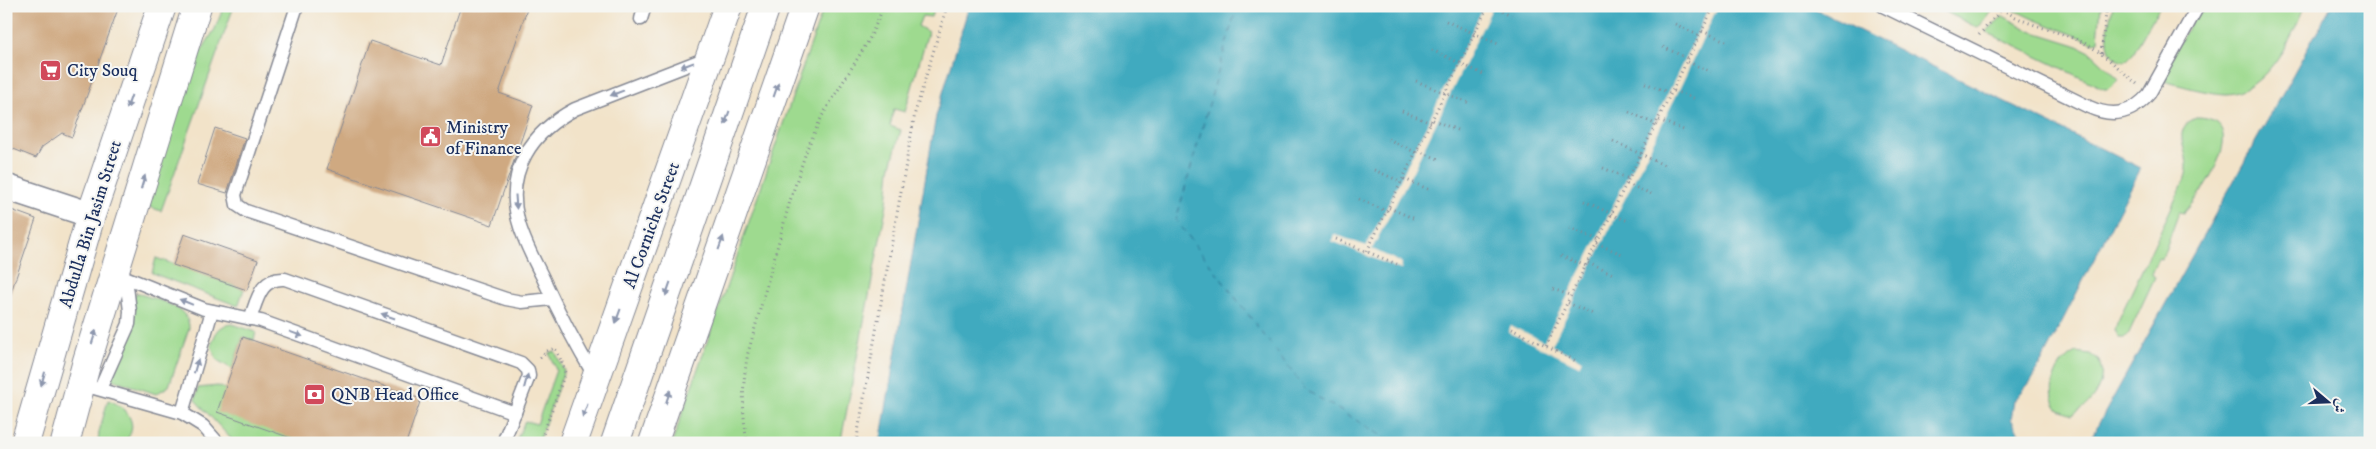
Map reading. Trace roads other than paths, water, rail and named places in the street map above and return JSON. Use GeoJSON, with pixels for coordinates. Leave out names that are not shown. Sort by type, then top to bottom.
{"type":"FeatureCollection","features":[{"type":"Feature","properties":{"kind":"main road","name":"Abdulla Bin Jasim Street"},"geometry":{"type":"LineString","coordinates":[[25,443],[91,215],[162,6]]}},
{"type":"Feature","properties":{"kind":"main road","name":"Al Corniche Street"},"geometry":{"type":"LineString","coordinates":[[573,443],[712,56],[728,6]]}},
{"type":"Feature","properties":{"kind":"main road"},"geometry":{"type":"LineString","coordinates":[[615,443],[766,6]]}},
{"type":"Feature","properties":{"kind":"main road"},"geometry":{"type":"LineString","coordinates":[[653,443],[804,6]]}},
{"type":"Feature","properties":{"kind":"main road"},"geometry":{"type":"LineString","coordinates":[[65,443],[90,386],[198,16]]}},
{"type":"Feature","properties":{"kind":"street"},"geometry":{"type":"LineString","coordinates":[[6,187],[91,215]]}},
{"type":"Feature","properties":{"kind":"lane"},"geometry":{"type":"LineString","coordinates":[[297,6],[235,196],[237,205],[246,211],[506,299],[522,302],[552,299]]}},
{"type":"Feature","properties":{"kind":"lane"},"geometry":{"type":"LineString","coordinates":[[1883,6],[2102,113],[2116,114],[2130,110],[2149,94],[2198,6]]}},
{"type":"Feature","properties":{"kind":"lane"},"geometry":{"type":"LineString","coordinates":[[596,379],[552,299],[518,219],[516,190],[518,174],[526,153],[538,135],[555,120],[575,109],[712,56]]}},
{"type":"Feature","properties":{"kind":"lane"},"geometry":{"type":"LineString","coordinates":[[121,276],[212,311],[276,326],[515,412]]}},
{"type":"Feature","properties":{"kind":"lane"},"geometry":{"type":"LineString","coordinates":[[250,319],[260,292],[268,282],[278,279],[303,286],[525,365],[528,376],[503,443]]}},
{"type":"Feature","properties":{"kind":"lane"},"geometry":{"type":"LineString","coordinates":[[182,413],[212,311]]}},
{"type":"Feature","properties":{"kind":"lane"},"geometry":{"type":"LineString","coordinates":[[90,386],[182,413],[203,426],[218,443]]}},
{"type":"Feature","properties":{"kind":"water"},"geometry":{"type":"Polygon","coordinates":[[[969,6],[1809,6],[2141,168],[2032,380],[2014,401],[2011,419],[2025,443],[880,443],[936,116],[969,6]]]}},
{"type":"Feature","properties":{"kind":"water"},"geometry":{"type":"Polygon","coordinates":[[[2331,6],[2370,6],[2370,443],[2088,443],[2331,6]]]}},
{"type":"Feature","properties":{"kind":"place","name":"City Souq"},"geometry":{"type":"Point","coordinates":[51,70]}},
{"type":"Feature","properties":{"kind":"place","name":"Ministry of Finance"},"geometry":{"type":"Point","coordinates":[430,137]}},
{"type":"Feature","properties":{"kind":"place","name":"QNB Head Office"},"geometry":{"type":"Point","coordinates":[315,394]}}]}
